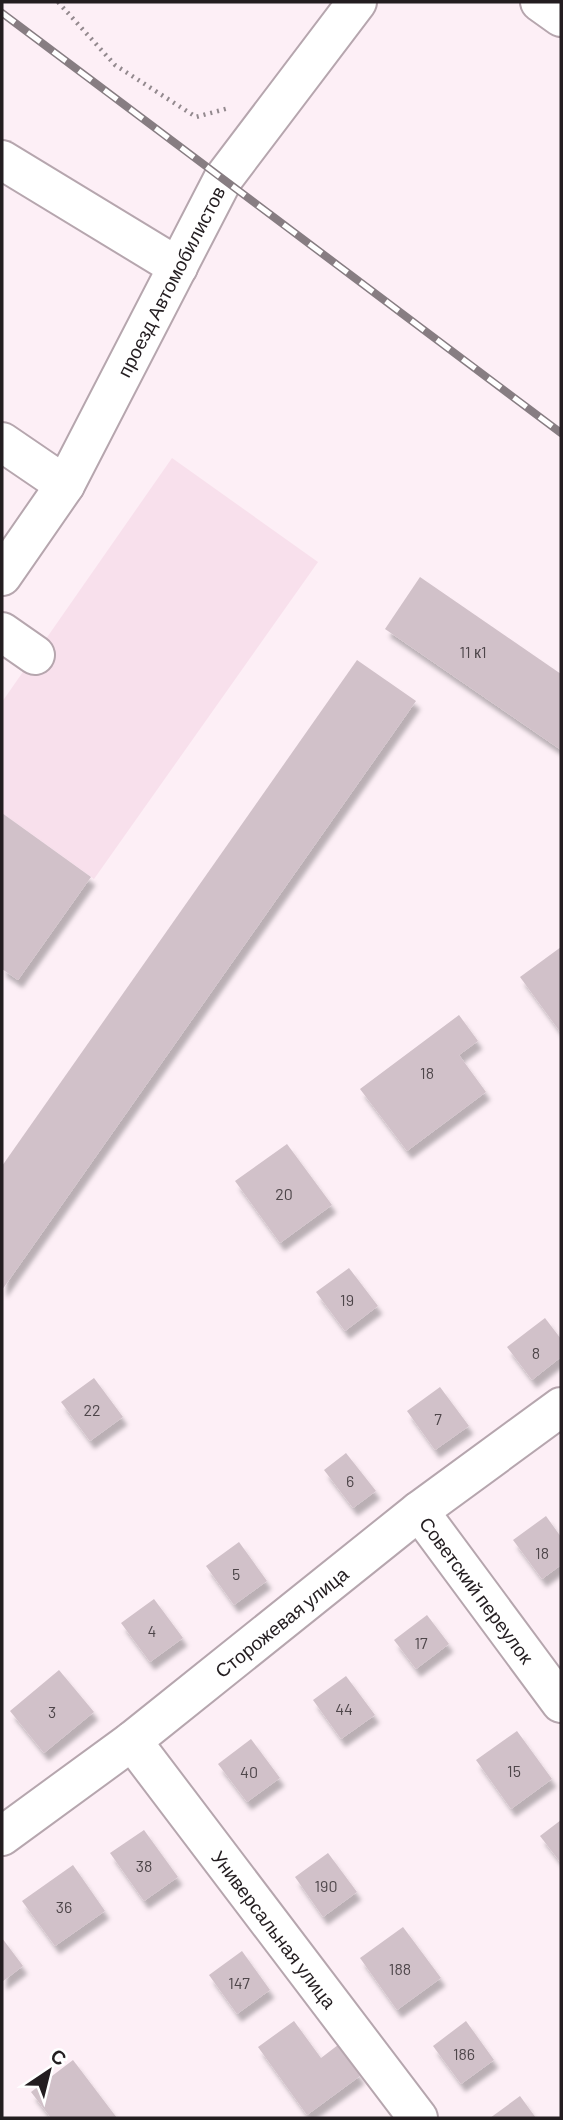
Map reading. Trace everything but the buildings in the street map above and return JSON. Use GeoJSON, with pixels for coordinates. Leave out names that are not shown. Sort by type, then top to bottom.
{"type":"FeatureCollection","features":[{"type":"Feature","properties":{"kind":"street","name":"проезд Автомобилистов"},"geometry":{"type":"LineString","coordinates":[[2,576],[65,485],[223,179],[357,2]]}},
{"type":"Feature","properties":{"kind":"street"},"geometry":{"type":"LineString","coordinates":[[540,2],[561,17]]}},
{"type":"Feature","properties":{"kind":"street"},"geometry":{"type":"LineString","coordinates":[[2,160],[178,267]]}},
{"type":"Feature","properties":{"kind":"street"},"geometry":{"type":"LineString","coordinates":[[2,442],[65,485]]}},
{"type":"Feature","properties":{"kind":"street"},"geometry":{"type":"LineString","coordinates":[[2,632],[35,655]]}},
{"type":"Feature","properties":{"kind":"street","name":"Сторожевая улица"},"geometry":{"type":"LineString","coordinates":[[2,1836],[132,1741],[419,1511],[561,1407]]}},
{"type":"Feature","properties":{"kind":"street","name":"Советский переулок"},"geometry":{"type":"LineString","coordinates":[[419,1511],[561,1703]]}},
{"type":"Feature","properties":{"kind":"street","name":"Универсальная улица"},"geometry":{"type":"LineString","coordinates":[[132,1741],[418,2118]]}},
{"type":"Feature","properties":{"kind":"path"},"geometry":{"type":"LineString","coordinates":[[58,2],[114,65],[195,117],[235,107]]}},
{"type":"Feature","properties":{"kind":"shaded area"},"geometry":{"type":"Polygon","coordinates":[[[172,458],[318,562],[94,879],[2,813],[2,702],[172,458]]]}},
{"type":"Feature","properties":{"kind":"railway"},"geometry":{"type":"LineString","coordinates":[[2,13],[561,433]]}}]}
